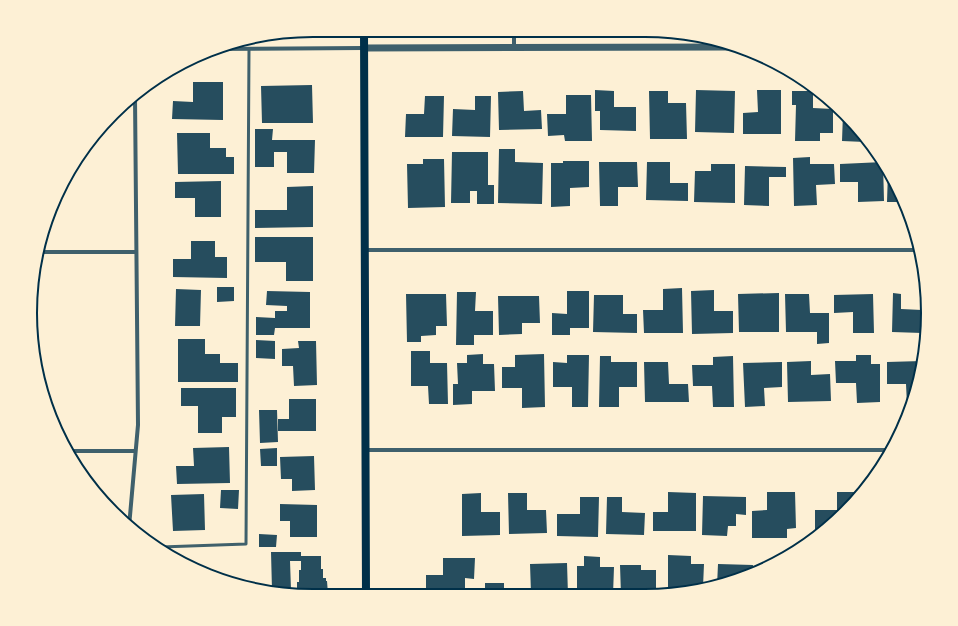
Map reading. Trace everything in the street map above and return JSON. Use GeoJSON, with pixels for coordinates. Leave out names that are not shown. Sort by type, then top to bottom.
{"type":"FeatureCollection","features":[{"type":"Feature","properties":{"kind":"main road"},"geometry":{"type":"LineString","coordinates":[[364,37],[366,589]]}},
{"type":"Feature","properties":{"kind":"street"},"geometry":{"type":"LineString","coordinates":[[514,37],[514,48]]}},
{"type":"Feature","properties":{"kind":"street"},"geometry":{"type":"LineString","coordinates":[[233,49],[719,47]]}},
{"type":"Feature","properties":{"kind":"street"},"geometry":{"type":"LineString","coordinates":[[129,519],[138,425],[135,102]]}},
{"type":"Feature","properties":{"kind":"street"},"geometry":{"type":"LineString","coordinates":[[365,250],[914,250]]}},
{"type":"Feature","properties":{"kind":"street"},"geometry":{"type":"LineString","coordinates":[[44,252],[136,252]]}},
{"type":"Feature","properties":{"kind":"street"},"geometry":{"type":"LineString","coordinates":[[366,450],[885,450]]}},
{"type":"Feature","properties":{"kind":"street"},"geometry":{"type":"LineString","coordinates":[[74,451],[135,451]]}},
{"type":"Feature","properties":{"kind":"lane"},"geometry":{"type":"LineString","coordinates":[[167,547],[246,544],[249,49]]}},
{"type":"Feature","properties":{"kind":"building"},"geometry":{"type":"Polygon","coordinates":[[[193,82],[223,82],[223,120],[172,119],[173,101],[193,102],[193,82]]]}},
{"type":"Feature","properties":{"kind":"building"},"geometry":{"type":"Polygon","coordinates":[[[312,85],[313,123],[262,123],[261,86],[312,85]]]}},
{"type":"Feature","properties":{"kind":"building"},"geometry":{"type":"Polygon","coordinates":[[[595,90],[614,91],[614,107],[636,107],[636,131],[600,130],[600,111],[595,111],[595,90]]]}},
{"type":"Feature","properties":{"kind":"building"},"geometry":{"type":"Polygon","coordinates":[[[696,90],[735,91],[734,133],[695,132],[696,90]]]}},
{"type":"Feature","properties":{"kind":"building"},"geometry":{"type":"Polygon","coordinates":[[[757,90],[781,90],[781,134],[743,134],[743,113],[758,112],[757,90]]]}},
{"type":"Feature","properties":{"kind":"building"},"geometry":{"type":"Polygon","coordinates":[[[523,91],[524,111],[541,110],[542,129],[499,130],[498,92],[523,91]]]}},
{"type":"Feature","properties":{"kind":"building"},"geometry":{"type":"Polygon","coordinates":[[[649,91],[668,91],[668,103],[686,103],[687,139],[650,139],[649,91]]]}},
{"type":"Feature","properties":{"kind":"building"},"geometry":{"type":"Polygon","coordinates":[[[792,91],[808,91],[813,94],[813,108],[831,109],[833,111],[833,133],[820,133],[820,141],[795,141],[796,105],[792,105],[792,91]]]}},
{"type":"Feature","properties":{"kind":"building"},"geometry":{"type":"Polygon","coordinates":[[[566,95],[591,95],[592,141],[565,141],[564,135],[548,136],[547,114],[566,114],[566,95]]]}},
{"type":"Feature","properties":{"kind":"building"},"geometry":{"type":"Polygon","coordinates":[[[425,96],[444,96],[443,137],[405,137],[406,114],[424,114],[425,96]]]}},
{"type":"Feature","properties":{"kind":"building"},"geometry":{"type":"Polygon","coordinates":[[[475,96],[491,96],[490,137],[452,136],[453,109],[475,110],[475,96]]]}},
{"type":"Feature","properties":{"kind":"building"},"geometry":{"type":"Polygon","coordinates":[[[843,121],[862,142],[842,141],[843,121]]]}},
{"type":"Feature","properties":{"kind":"building"},"geometry":{"type":"Polygon","coordinates":[[[255,129],[273,129],[272,140],[315,140],[314,173],[287,173],[287,152],[274,152],[274,167],[255,167],[255,129]]]}},
{"type":"Feature","properties":{"kind":"building"},"geometry":{"type":"Polygon","coordinates":[[[177,133],[210,133],[210,148],[226,148],[226,157],[234,157],[234,174],[178,174],[177,133]]]}},
{"type":"Feature","properties":{"kind":"building"},"geometry":{"type":"Polygon","coordinates":[[[499,149],[515,149],[515,162],[543,163],[542,204],[498,203],[499,149]]]}},
{"type":"Feature","properties":{"kind":"building"},"geometry":{"type":"Polygon","coordinates":[[[452,152],[488,152],[488,185],[494,185],[494,204],[477,204],[477,191],[470,191],[470,203],[451,203],[452,152]]]}},
{"type":"Feature","properties":{"kind":"building"},"geometry":{"type":"Polygon","coordinates":[[[810,157],[810,164],[834,164],[835,184],[816,185],[817,205],[794,206],[793,158],[810,157]]]}},
{"type":"Feature","properties":{"kind":"building"},"geometry":{"type":"Polygon","coordinates":[[[423,159],[444,159],[445,207],[408,208],[407,164],[423,164],[423,159]]]}},
{"type":"Feature","properties":{"kind":"building"},"geometry":{"type":"Polygon","coordinates":[[[563,161],[589,161],[589,187],[570,188],[570,206],[551,207],[551,163],[563,163],[563,161]]]}},
{"type":"Feature","properties":{"kind":"building"},"geometry":{"type":"Polygon","coordinates":[[[599,162],[637,162],[638,187],[618,187],[618,206],[600,206],[599,162]]]}},
{"type":"Feature","properties":{"kind":"building"},"geometry":{"type":"Polygon","coordinates":[[[647,162],[670,162],[670,183],[688,183],[688,201],[646,200],[647,162]]]}},
{"type":"Feature","properties":{"kind":"building"},"geometry":{"type":"Polygon","coordinates":[[[876,162],[883,174],[884,201],[858,202],[858,182],[840,182],[840,164],[876,162]]]}},
{"type":"Feature","properties":{"kind":"building"},"geometry":{"type":"Polygon","coordinates":[[[711,164],[735,164],[735,203],[694,202],[695,171],[711,171],[711,164]]]}},
{"type":"Feature","properties":{"kind":"building"},"geometry":{"type":"Polygon","coordinates":[[[745,166],[786,167],[786,177],[769,177],[769,206],[744,205],[745,166]]]}},
{"type":"Feature","properties":{"kind":"building"},"geometry":{"type":"Polygon","coordinates":[[[221,181],[221,217],[195,217],[195,198],[175,198],[175,182],[221,181]]]}},
{"type":"Feature","properties":{"kind":"building"},"geometry":{"type":"Polygon","coordinates":[[[888,182],[898,202],[887,202],[888,182]]]}},
{"type":"Feature","properties":{"kind":"building"},"geometry":{"type":"Polygon","coordinates":[[[313,186],[313,227],[255,228],[255,210],[287,210],[287,187],[313,186]]]}},
{"type":"Feature","properties":{"kind":"building"},"geometry":{"type":"Polygon","coordinates":[[[255,237],[313,237],[313,281],[286,281],[286,262],[255,262],[255,237]]]}},
{"type":"Feature","properties":{"kind":"building"},"geometry":{"type":"Polygon","coordinates":[[[191,241],[215,241],[215,257],[227,257],[227,278],[173,277],[173,259],[191,259],[191,241]]]}},
{"type":"Feature","properties":{"kind":"building"},"geometry":{"type":"Polygon","coordinates":[[[217,287],[234,287],[234,301],[217,302],[217,287]]]}},
{"type":"Feature","properties":{"kind":"building"},"geometry":{"type":"Polygon","coordinates":[[[682,288],[683,333],[644,333],[643,310],[663,310],[663,289],[682,288]]]}},
{"type":"Feature","properties":{"kind":"building"},"geometry":{"type":"Polygon","coordinates":[[[176,289],[201,290],[200,326],[175,326],[176,289]]]}},
{"type":"Feature","properties":{"kind":"building"},"geometry":{"type":"Polygon","coordinates":[[[714,290],[714,311],[733,311],[733,333],[692,334],[691,291],[714,290]]]}},
{"type":"Feature","properties":{"kind":"building"},"geometry":{"type":"Polygon","coordinates":[[[267,291],[310,292],[310,328],[275,328],[274,335],[256,335],[256,317],[275,318],[275,311],[287,311],[287,306],[266,305],[267,291]]]}},
{"type":"Feature","properties":{"kind":"building"},"geometry":{"type":"Polygon","coordinates":[[[567,291],[589,291],[589,328],[570,328],[570,335],[552,335],[552,313],[567,314],[567,291]]]}},
{"type":"Feature","properties":{"kind":"building"},"geometry":{"type":"Polygon","coordinates":[[[457,292],[476,292],[475,311],[493,311],[493,335],[474,335],[474,345],[456,345],[457,292]]]}},
{"type":"Feature","properties":{"kind":"building"},"geometry":{"type":"Polygon","coordinates":[[[779,293],[779,332],[739,332],[738,294],[779,293]]]}},
{"type":"Feature","properties":{"kind":"building"},"geometry":{"type":"Polygon","coordinates":[[[893,293],[901,294],[901,309],[921,310],[920,333],[892,332],[893,293]]]}},
{"type":"Feature","properties":{"kind":"building"},"geometry":{"type":"Polygon","coordinates":[[[406,294],[446,294],[447,326],[436,326],[436,335],[421,336],[421,342],[407,342],[406,294]]]}},
{"type":"Feature","properties":{"kind":"building"},"geometry":{"type":"Polygon","coordinates":[[[785,294],[809,294],[810,313],[829,313],[829,343],[817,344],[817,332],[786,332],[785,294]]]}},
{"type":"Feature","properties":{"kind":"building"},"geometry":{"type":"Polygon","coordinates":[[[873,294],[874,333],[853,333],[853,312],[834,313],[834,295],[873,294]]]}},
{"type":"Feature","properties":{"kind":"building"},"geometry":{"type":"Polygon","coordinates":[[[594,295],[623,295],[623,314],[637,314],[637,333],[593,332],[594,295]]]}},
{"type":"Feature","properties":{"kind":"building"},"geometry":{"type":"Polygon","coordinates":[[[498,296],[539,296],[540,323],[522,323],[522,334],[499,335],[498,296]]]}},
{"type":"Feature","properties":{"kind":"building"},"geometry":{"type":"Polygon","coordinates":[[[178,339],[205,339],[205,354],[220,354],[220,363],[238,363],[238,382],[178,382],[178,339]]]}},
{"type":"Feature","properties":{"kind":"building"},"geometry":{"type":"Polygon","coordinates":[[[256,340],[275,341],[275,359],[256,358],[256,340]]]}},
{"type":"Feature","properties":{"kind":"building"},"geometry":{"type":"Polygon","coordinates":[[[298,341],[316,341],[317,385],[294,386],[293,366],[282,366],[282,349],[299,348],[298,341]]]}},
{"type":"Feature","properties":{"kind":"building"},"geometry":{"type":"Polygon","coordinates":[[[411,351],[430,351],[430,363],[447,363],[448,404],[429,404],[428,386],[411,386],[411,351]]]}},
{"type":"Feature","properties":{"kind":"building"},"geometry":{"type":"Polygon","coordinates":[[[483,354],[483,364],[494,364],[495,391],[472,391],[472,404],[453,405],[453,384],[458,384],[457,363],[467,363],[467,355],[483,354]]]}},
{"type":"Feature","properties":{"kind":"building"},"geometry":{"type":"Polygon","coordinates":[[[544,354],[545,407],[522,408],[522,388],[502,388],[502,367],[515,367],[515,355],[544,354]]]}},
{"type":"Feature","properties":{"kind":"building"},"geometry":{"type":"Polygon","coordinates":[[[567,355],[589,355],[588,407],[572,407],[572,387],[553,387],[553,362],[567,363],[567,355]]]}},
{"type":"Feature","properties":{"kind":"building"},"geometry":{"type":"Polygon","coordinates":[[[856,355],[871,355],[871,364],[880,364],[880,402],[857,403],[856,383],[836,383],[835,361],[856,361],[856,355]]]}},
{"type":"Feature","properties":{"kind":"building"},"geometry":{"type":"Polygon","coordinates":[[[600,356],[611,356],[611,362],[637,362],[637,387],[619,387],[619,407],[599,407],[600,356]]]}},
{"type":"Feature","properties":{"kind":"building"},"geometry":{"type":"Polygon","coordinates":[[[733,356],[734,407],[713,407],[712,386],[693,386],[692,365],[713,365],[713,357],[733,356]]]}},
{"type":"Feature","properties":{"kind":"building"},"geometry":{"type":"Polygon","coordinates":[[[811,361],[811,375],[830,374],[831,401],[788,402],[787,362],[811,361]]]}},
{"type":"Feature","properties":{"kind":"building"},"geometry":{"type":"Polygon","coordinates":[[[917,361],[907,400],[906,384],[887,384],[887,362],[917,361]]]}},
{"type":"Feature","properties":{"kind":"building"},"geometry":{"type":"Polygon","coordinates":[[[644,362],[668,362],[669,384],[688,384],[689,402],[645,402],[644,362]]]}},
{"type":"Feature","properties":{"kind":"building"},"geometry":{"type":"Polygon","coordinates":[[[782,362],[782,387],[764,388],[765,406],[745,407],[743,363],[782,362]]]}},
{"type":"Feature","properties":{"kind":"building"},"geometry":{"type":"Polygon","coordinates":[[[181,388],[236,388],[236,417],[222,417],[222,433],[198,433],[198,406],[181,406],[181,388]]]}},
{"type":"Feature","properties":{"kind":"building"},"geometry":{"type":"Polygon","coordinates":[[[289,399],[316,399],[316,431],[278,431],[278,419],[289,419],[289,399]]]}},
{"type":"Feature","properties":{"kind":"building"},"geometry":{"type":"Polygon","coordinates":[[[259,410],[277,410],[278,442],[260,443],[259,410]]]}},
{"type":"Feature","properties":{"kind":"building"},"geometry":{"type":"Polygon","coordinates":[[[229,447],[230,483],[177,484],[176,466],[194,466],[193,448],[229,447]]]}},
{"type":"Feature","properties":{"kind":"building"},"geometry":{"type":"Polygon","coordinates":[[[277,448],[277,466],[261,466],[260,449],[277,448]]]}},
{"type":"Feature","properties":{"kind":"building"},"geometry":{"type":"Polygon","coordinates":[[[314,456],[315,490],[292,491],[292,479],[281,479],[280,457],[314,456]]]}},
{"type":"Feature","properties":{"kind":"building"},"geometry":{"type":"Polygon","coordinates":[[[221,490],[239,490],[238,509],[220,508],[221,490]]]}},
{"type":"Feature","properties":{"kind":"building"},"geometry":{"type":"Polygon","coordinates":[[[668,492],[696,493],[696,531],[653,531],[653,512],[668,512],[668,492]]]}},
{"type":"Feature","properties":{"kind":"building"},"geometry":{"type":"Polygon","coordinates":[[[767,492],[795,492],[796,528],[787,529],[787,538],[752,538],[752,511],[767,510],[767,492]]]}},
{"type":"Feature","properties":{"kind":"building"},"geometry":{"type":"Polygon","coordinates":[[[837,492],[855,492],[827,521],[815,530],[815,510],[837,510],[837,492]]]}},
{"type":"Feature","properties":{"kind":"building"},"geometry":{"type":"Polygon","coordinates":[[[481,493],[481,512],[500,512],[500,535],[462,536],[462,494],[481,493]]]}},
{"type":"Feature","properties":{"kind":"building"},"geometry":{"type":"Polygon","coordinates":[[[508,493],[527,493],[527,510],[546,510],[547,533],[509,534],[508,493]]]}},
{"type":"Feature","properties":{"kind":"building"},"geometry":{"type":"Polygon","coordinates":[[[204,494],[205,530],[173,531],[171,495],[204,494]]]}},
{"type":"Feature","properties":{"kind":"building"},"geometry":{"type":"Polygon","coordinates":[[[703,496],[746,497],[746,515],[736,514],[736,526],[728,526],[727,536],[702,535],[703,496]]]}},
{"type":"Feature","properties":{"kind":"building"},"geometry":{"type":"Polygon","coordinates":[[[580,497],[599,497],[598,537],[557,536],[557,514],[580,514],[580,497]]]}},
{"type":"Feature","properties":{"kind":"building"},"geometry":{"type":"Polygon","coordinates":[[[607,497],[622,497],[622,512],[645,513],[644,535],[606,534],[607,497]]]}},
{"type":"Feature","properties":{"kind":"building"},"geometry":{"type":"Polygon","coordinates":[[[280,504],[317,505],[317,537],[290,537],[290,521],[280,521],[280,504]]]}},
{"type":"Feature","properties":{"kind":"building"},"geometry":{"type":"Polygon","coordinates":[[[259,534],[277,535],[276,547],[259,547],[259,534]]]}},
{"type":"Feature","properties":{"kind":"building"},"geometry":{"type":"Polygon","coordinates":[[[271,552],[301,552],[301,556],[321,556],[321,569],[323,569],[323,578],[326,578],[327,581],[328,589],[297,588],[297,582],[299,582],[299,570],[301,570],[301,561],[290,561],[291,588],[272,586],[271,552]]]}},
{"type":"Feature","properties":{"kind":"building"},"geometry":{"type":"Polygon","coordinates":[[[668,555],[691,556],[691,564],[704,564],[703,583],[668,588],[668,555]]]}},
{"type":"Feature","properties":{"kind":"building"},"geometry":{"type":"Polygon","coordinates":[[[584,556],[600,557],[600,567],[614,567],[613,589],[577,589],[577,566],[584,566],[584,556]]]}},
{"type":"Feature","properties":{"kind":"building"},"geometry":{"type":"Polygon","coordinates":[[[443,558],[475,558],[474,579],[465,578],[465,589],[426,589],[426,575],[443,575],[443,558]]]}},
{"type":"Feature","properties":{"kind":"building"},"geometry":{"type":"Polygon","coordinates":[[[567,563],[568,589],[531,589],[530,564],[567,563]]]}},
{"type":"Feature","properties":{"kind":"building"},"geometry":{"type":"Polygon","coordinates":[[[718,564],[753,565],[751,568],[717,580],[718,564]]]}},
{"type":"Feature","properties":{"kind":"building"},"geometry":{"type":"Polygon","coordinates":[[[620,565],[641,565],[641,570],[656,570],[656,588],[621,589],[620,565]]]}},
{"type":"Feature","properties":{"kind":"building"},"geometry":{"type":"Polygon","coordinates":[[[485,583],[504,583],[504,589],[485,589],[485,583]]]}}]}
